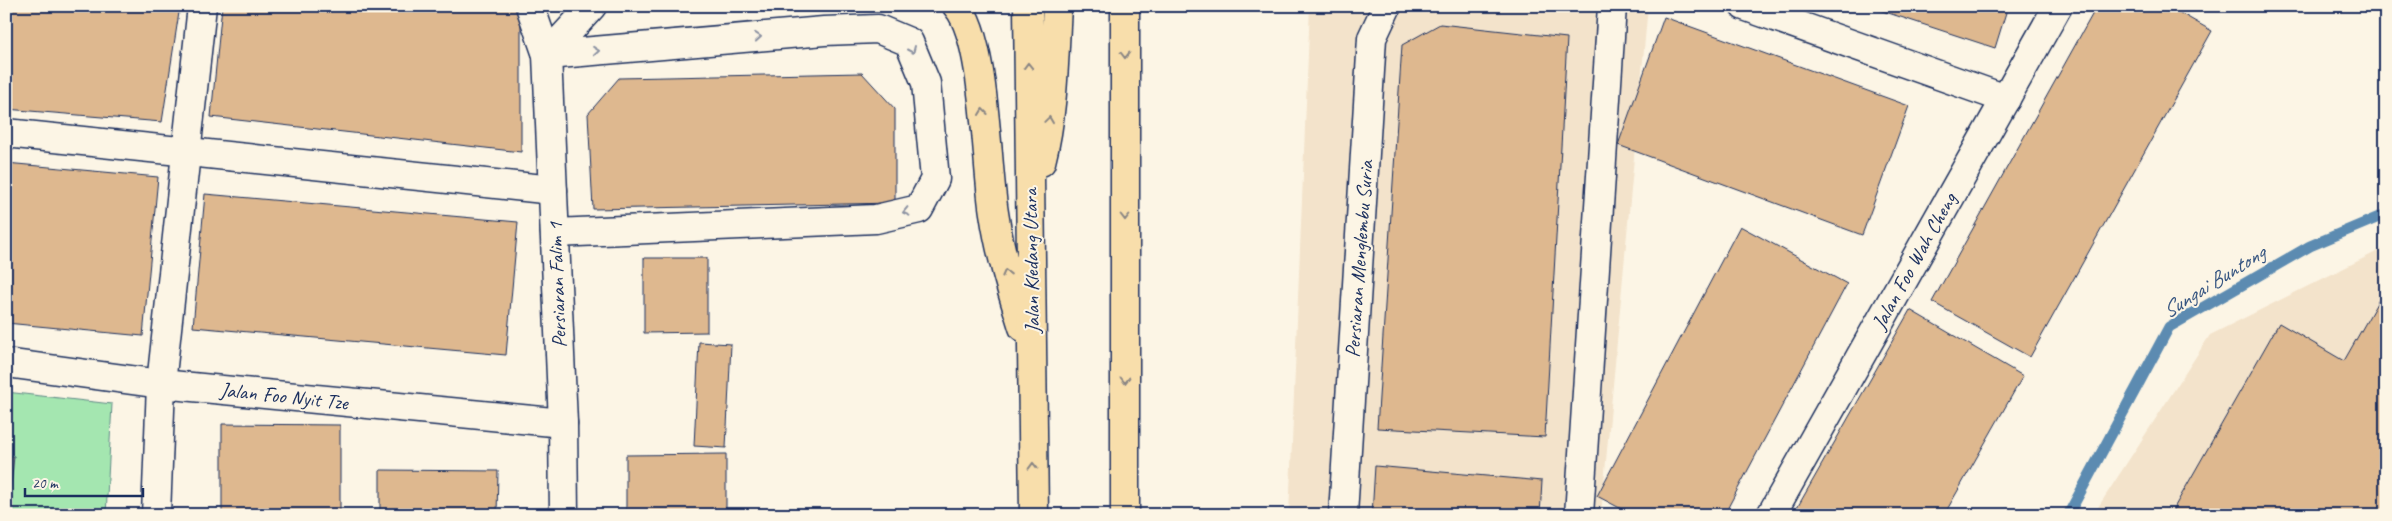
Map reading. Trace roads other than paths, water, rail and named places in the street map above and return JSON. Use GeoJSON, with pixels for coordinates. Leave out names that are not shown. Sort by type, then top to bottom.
{"type":"FeatureCollection","features":[{"type":"Feature","properties":{"kind":"main road"},"geometry":{"type":"LineString","coordinates":[[957,6],[962,12],[976,48],[994,213],[1005,273],[1032,352]]}},
{"type":"Feature","properties":{"kind":"main road","name":"Jalan Kledang Utara"},"geometry":{"type":"LineString","coordinates":[[1028,6],[1034,515]]}},
{"type":"Feature","properties":{"kind":"main road"},"geometry":{"type":"LineString","coordinates":[[1030,202],[1047,140],[1057,6]]}},
{"type":"Feature","properties":{"kind":"main road"},"geometry":{"type":"LineString","coordinates":[[1125,6],[1125,515]]}},
{"type":"Feature","properties":{"kind":"street"},"geometry":{"type":"LineString","coordinates":[[156,515],[161,384],[202,6]]}},
{"type":"Feature","properties":{"kind":"street","name":"Persiaran Falim 1"},"geometry":{"type":"LineString","coordinates":[[530,6],[547,55],[563,423],[564,515]]}},
{"type":"Feature","properties":{"kind":"street"},"geometry":{"type":"LineString","coordinates":[[547,55],[592,6]]}},
{"type":"Feature","properties":{"kind":"street","name":"Persiaran Menglembu Suria"},"geometry":{"type":"LineString","coordinates":[[1343,515],[1372,38],[1387,6]]}},
{"type":"Feature","properties":{"kind":"street"},"geometry":{"type":"LineString","coordinates":[[1580,515],[1612,6]]}},
{"type":"Feature","properties":{"kind":"street"},"geometry":{"type":"LineString","coordinates":[[1744,6],[2006,98]]}},
{"type":"Feature","properties":{"kind":"street","name":"Jalan Foo Wah Cheng"},"geometry":{"type":"LineString","coordinates":[[1771,515],[2058,6]]}},
{"type":"Feature","properties":{"kind":"street"},"geometry":{"type":"LineString","coordinates":[[547,55],[824,31],[878,29],[909,42],[926,83],[935,179],[919,209],[876,219],[555,233]]}},
{"type":"Feature","properties":{"kind":"street"},"geometry":{"type":"LineString","coordinates":[[6,133],[553,190]]}},
{"type":"Feature","properties":{"kind":"street","name":"Jalan Foo Nyit Tze"},"geometry":{"type":"LineString","coordinates":[[6,363],[161,384],[563,423]]}},
{"type":"Feature","properties":{"kind":"waterway","name":"Sungai Buntong"},"geometry":{"type":"LineString","coordinates":[[2068,515],[2169,327],[2310,246],[2386,214]]}}]}
